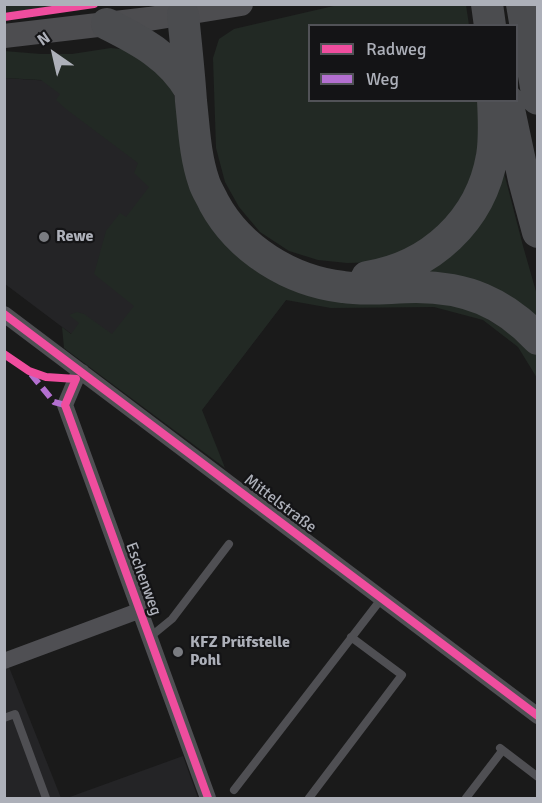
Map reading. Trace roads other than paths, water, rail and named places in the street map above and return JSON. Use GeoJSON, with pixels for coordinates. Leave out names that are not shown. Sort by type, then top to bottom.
{"type":"FeatureCollection","features":[{"type":"Feature","properties":{"kind":"highway"},"geometry":{"type":"LineString","coordinates":[[487,4],[490,24]]}},
{"type":"Feature","properties":{"kind":"highway"},"geometry":{"type":"LineString","coordinates":[[522,4],[537,99]]}},
{"type":"Feature","properties":{"kind":"highway"},"geometry":{"type":"LineString","coordinates":[[183,10],[197,152],[204,184],[218,210],[238,236],[259,255],[310,280],[342,287],[442,288],[469,294],[492,303],[510,314],[537,339]]}},
{"type":"Feature","properties":{"kind":"highway"},"geometry":{"type":"LineString","coordinates":[[107,24],[152,48],[183,77],[190,90]]}},
{"type":"Feature","properties":{"kind":"highway"},"geometry":{"type":"LineString","coordinates":[[282,268],[315,277],[338,279],[363,277],[403,267],[443,244],[473,207],[484,186],[492,157],[493,102]]}},
{"type":"Feature","properties":{"kind":"highway"},"geometry":{"type":"LineString","coordinates":[[507,102],[537,232]]}},
{"type":"Feature","properties":{"kind":"main road"},"geometry":{"type":"LineString","coordinates":[[4,36],[107,24],[183,10],[241,4]]}},
{"type":"Feature","properties":{"kind":"street","name":"Mittelstraße"},"geometry":{"type":"LineString","coordinates":[[4,314],[537,716]]}},
{"type":"Feature","properties":{"kind":"street","name":"Eschenweg"},"geometry":{"type":"LineString","coordinates":[[82,372],[76,379],[65,405],[208,798]]}},
{"type":"Feature","properties":{"kind":"street"},"geometry":{"type":"LineString","coordinates":[[4,661],[141,610]]}},
{"type":"Feature","properties":{"kind":"lane"},"geometry":{"type":"LineString","coordinates":[[150,638],[172,619],[229,544]]}},
{"type":"Feature","properties":{"kind":"lane"},"geometry":{"type":"LineString","coordinates":[[234,790],[382,598]]}},
{"type":"Feature","properties":{"kind":"lane"},"geometry":{"type":"LineString","coordinates":[[309,798],[402,675],[351,637]]}},
{"type":"Feature","properties":{"kind":"lane"},"geometry":{"type":"LineString","coordinates":[[4,718],[15,714],[46,798]]}},
{"type":"Feature","properties":{"kind":"lane"},"geometry":{"type":"LineString","coordinates":[[466,798],[501,749],[537,777]]}},
{"type":"Feature","properties":{"kind":"place","name":"Rewe"},"geometry":{"type":"Point","coordinates":[44,237]}},
{"type":"Feature","properties":{"kind":"place","name":"KFZ Prüfstelle Pohl"},"geometry":{"type":"Point","coordinates":[178,652]}}]}
